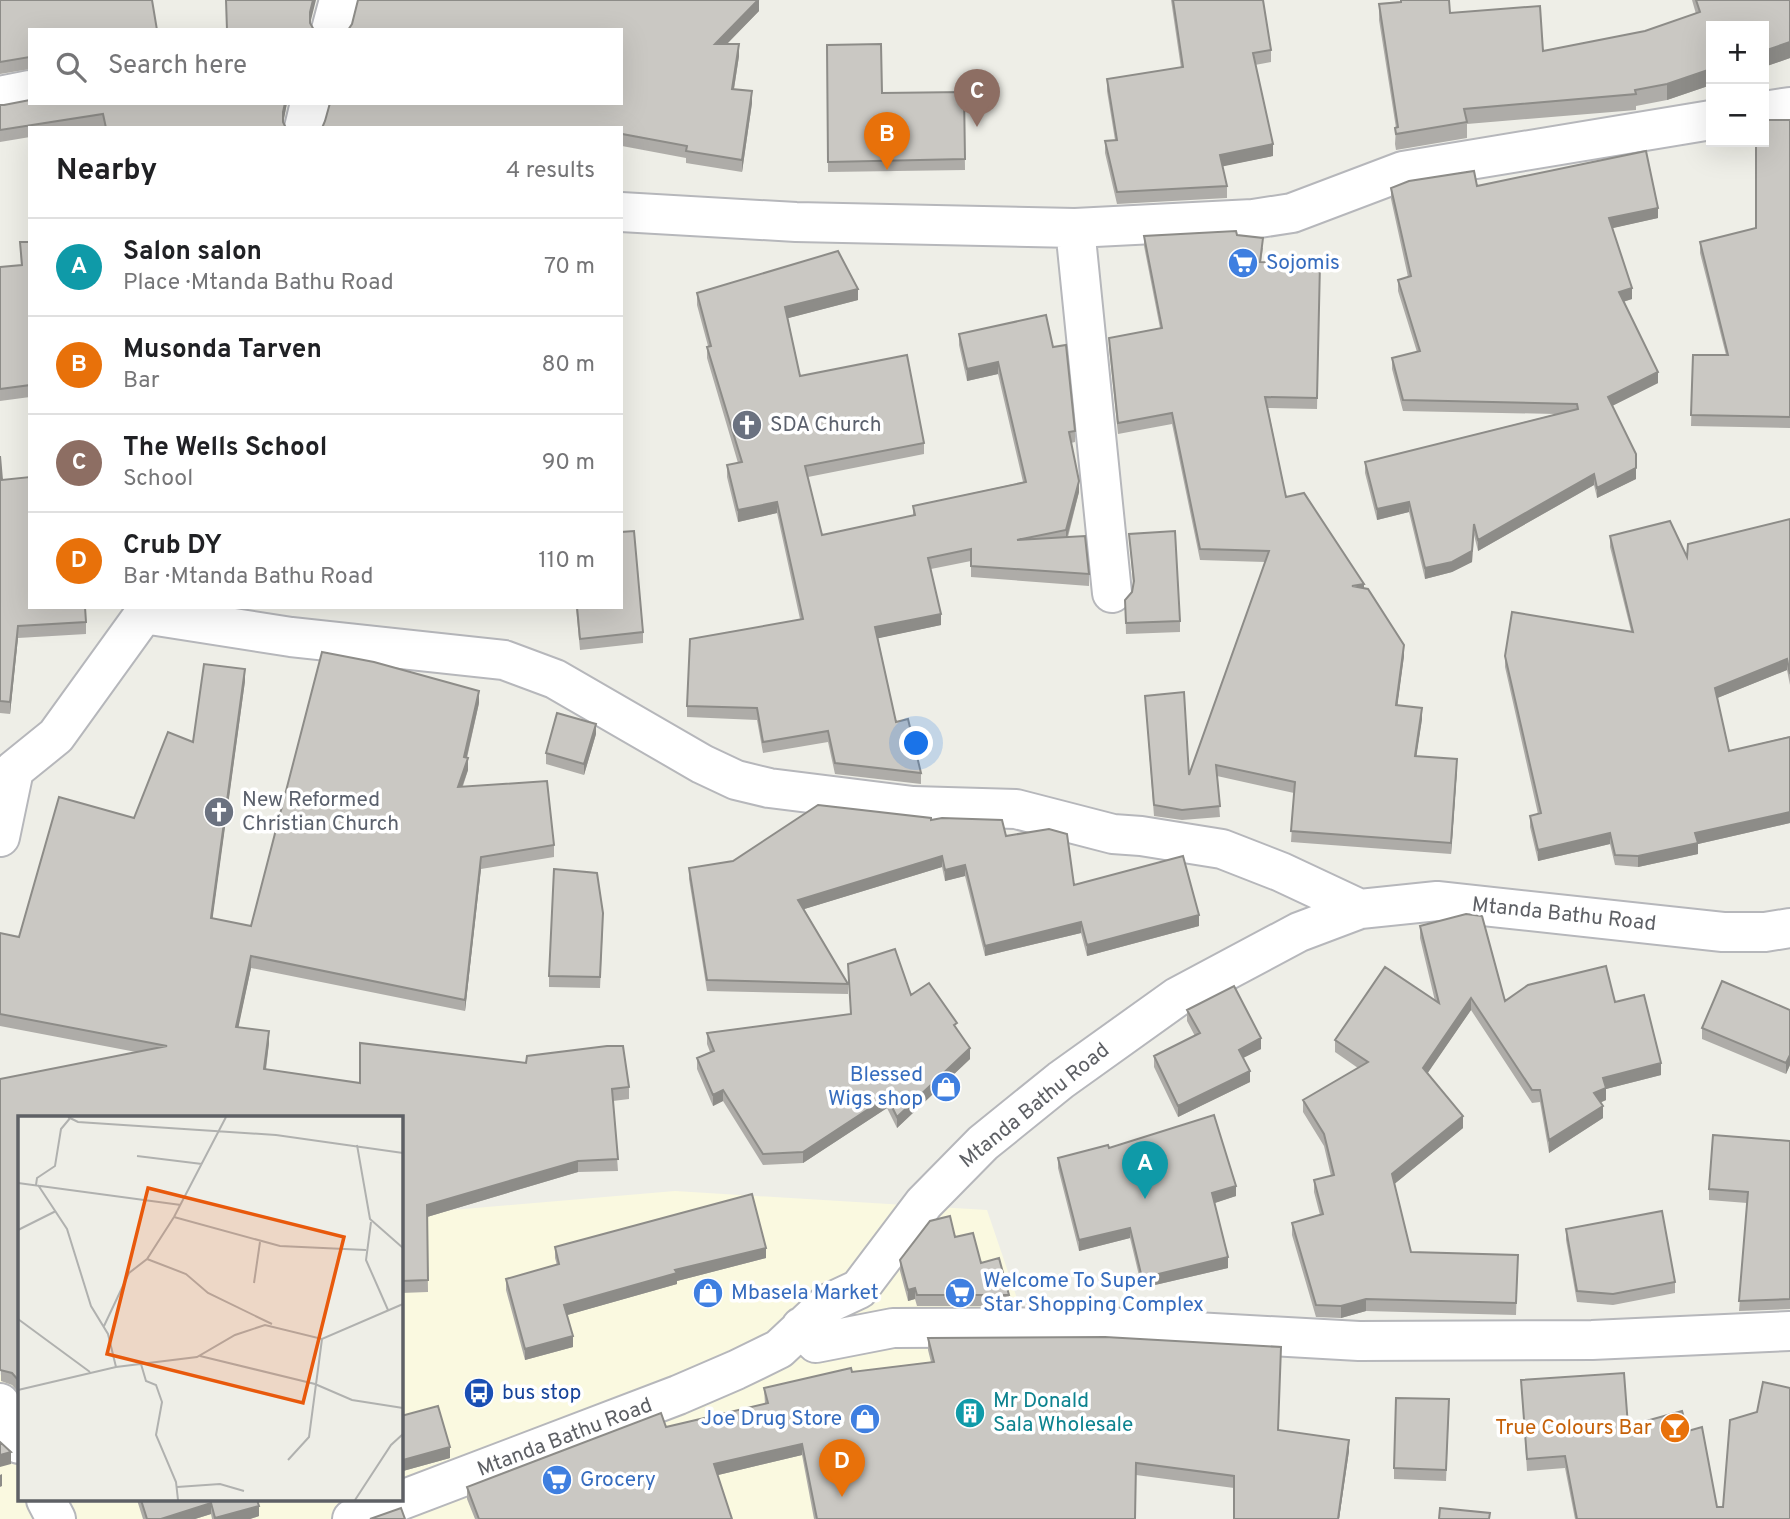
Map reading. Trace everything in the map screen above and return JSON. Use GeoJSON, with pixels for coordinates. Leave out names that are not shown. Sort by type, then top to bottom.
{"type":"FeatureCollection","features":[{"type":"Feature","properties":{"kind":"street"},"geometry":{"type":"LineString","coordinates":[[332,28],[340,0]]}},
{"type":"Feature","properties":{"kind":"street"},"geometry":{"type":"LineString","coordinates":[[0,96],[28,90]]}},
{"type":"Feature","properties":{"kind":"street"},"geometry":{"type":"LineString","coordinates":[[304,126],[309,105]]}},
{"type":"Feature","properties":{"kind":"street"},"geometry":{"type":"LineString","coordinates":[[1769,110],[1790,107]]}},
{"type":"Feature","properties":{"kind":"street"},"geometry":{"type":"LineString","coordinates":[[623,212],[796,222],[1075,228],[1253,219],[1292,213],[1403,172],[1706,121]]}},
{"type":"Feature","properties":{"kind":"street"},"geometry":{"type":"LineString","coordinates":[[1075,228],[1112,593]]}},
{"type":"Feature","properties":{"kind":"street"},"geometry":{"type":"LineString","coordinates":[[0,837],[14,770],[56,736],[146,611],[291,637],[504,660],[555,678],[702,764],[736,780],[769,788],[913,806],[1016,809],[1113,834],[1222,849],[1281,872],[1360,909]]}},
{"type":"Feature","properties":{"kind":"street","name":"Mtanda Bathu Road"},"geometry":{"type":"LineString","coordinates":[[402,1500],[678,1395],[779,1349],[827,1304],[859,1289],[924,1203],[983,1143],[1061,1080],[1177,997],[1300,932],[1360,909],[1437,901],[1723,932],[1765,932],[1790,928]]}},
{"type":"Feature","properties":{"kind":"street"},"geometry":{"type":"LineString","coordinates":[[801,1327],[816,1343],[893,1328],[1106,1327],[1359,1341],[1592,1340],[1790,1331]]}},
{"type":"Feature","properties":{"kind":"street"},"geometry":{"type":"LineString","coordinates":[[0,1403],[18,1442]]}},
{"type":"Feature","properties":{"kind":"street"},"geometry":{"type":"LineString","coordinates":[[47,1502],[56,1519]]}},
{"type":"Feature","properties":{"kind":"street","name":"Mtanda Bathu Road"},"geometry":{"type":"LineString","coordinates":[[352,1519],[397,1502]]}},
{"type":"Feature","properties":{"kind":"shaded area","name":"Mbasela Market"},"geometry":{"type":"Polygon","coordinates":[[[675,1191],[987,1210],[1071,1457],[964,1519],[0,1519],[0,1375],[18,1367],[18,1502],[402,1502],[402,1220],[417,1213],[675,1191]]]}},
{"type":"Feature","properties":{"kind":"building"},"geometry":{"type":"Polygon","coordinates":[[[0,0],[152,0],[157,28],[28,28],[28,57],[0,62],[0,0]]]}},
{"type":"Feature","properties":{"kind":"building"},"geometry":{"type":"Polygon","coordinates":[[[226,0],[313,0],[310,12],[313,28],[227,28],[226,0]]]}},
{"type":"Feature","properties":{"kind":"building"},"geometry":{"type":"Polygon","coordinates":[[[358,0],[758,0],[715,44],[739,44],[732,89],[752,91],[742,160],[686,151],[687,146],[623,134],[623,126],[323,126],[329,105],[623,105],[623,28],[349,28],[358,0]]]}},
{"type":"Feature","properties":{"kind":"building"},"geometry":{"type":"Polygon","coordinates":[[[1173,0],[1263,0],[1271,50],[1253,53],[1273,144],[1220,155],[1227,186],[1117,192],[1105,141],[1117,140],[1107,79],[1183,67],[1173,0]]]}},
{"type":"Feature","properties":{"kind":"building"},"geometry":{"type":"Polygon","coordinates":[[[1449,0],[1450,13],[1540,6],[1543,51],[1645,31],[1700,12],[1696,0],[1790,0],[1790,42],[1769,49],[1769,21],[1706,21],[1706,71],[1667,84],[1635,90],[1636,94],[1464,109],[1467,122],[1396,134],[1395,128],[1398,127],[1379,4],[1449,0]]]}},
{"type":"Feature","properties":{"kind":"building"},"geometry":{"type":"Polygon","coordinates":[[[881,44],[882,93],[964,92],[965,159],[828,162],[827,45],[881,44]]]}},
{"type":"Feature","properties":{"kind":"building"},"geometry":{"type":"Polygon","coordinates":[[[28,100],[28,105],[285,105],[285,126],[106,126],[103,114],[0,130],[0,105],[28,100]]]}},
{"type":"Feature","properties":{"kind":"building"},"geometry":{"type":"Polygon","coordinates":[[[1769,120],[1790,120],[1790,417],[1691,415],[1693,355],[1728,355],[1700,242],[1756,228],[1756,147],[1769,147],[1769,120]]]}},
{"type":"Feature","properties":{"kind":"building"},"geometry":{"type":"Polygon","coordinates":[[[1646,151],[1658,208],[1609,218],[1632,288],[1619,292],[1658,372],[1608,397],[1636,454],[1636,468],[1597,488],[1594,474],[1478,540],[1474,524],[1472,551],[1452,562],[1425,568],[1409,502],[1377,509],[1365,462],[1578,409],[1577,404],[1403,400],[1392,358],[1420,351],[1398,280],[1411,276],[1391,188],[1409,181],[1474,171],[1477,186],[1646,151]]]}},
{"type":"Feature","properties":{"kind":"building"},"geometry":{"type":"Polygon","coordinates":[[[1236,231],[1237,235],[1263,238],[1260,262],[1320,263],[1317,398],[1265,397],[1286,497],[1304,493],[1364,584],[1352,586],[1368,589],[1404,645],[1396,705],[1422,708],[1415,756],[1457,759],[1451,843],[1291,831],[1295,782],[1216,765],[1220,806],[1182,810],[1154,805],[1145,696],[1184,692],[1189,775],[1269,551],[1200,549],[1172,413],[1118,423],[1109,338],[1162,328],[1144,236],[1236,231]]]}},
{"type":"Feature","properties":{"kind":"building"},"geometry":{"type":"Polygon","coordinates":[[[20,242],[28,242],[28,385],[0,389],[0,267],[22,265],[20,242]]]}},
{"type":"Feature","properties":{"kind":"building"},"geometry":{"type":"Polygon","coordinates":[[[838,251],[858,289],[785,307],[800,376],[907,355],[924,443],[805,466],[822,535],[915,515],[913,506],[1026,482],[998,362],[967,369],[959,334],[1046,315],[1053,347],[1066,345],[1075,431],[1069,432],[1079,481],[1066,530],[1017,540],[1085,536],[1089,574],[971,566],[971,549],[928,558],[941,614],[875,627],[896,722],[908,719],[921,773],[835,763],[828,731],[763,742],[757,708],[687,706],[690,639],[803,619],[777,502],[738,510],[727,465],[742,462],[707,347],[711,346],[697,293],[838,251]]]}},
{"type":"Feature","properties":{"kind":"building"},"geometry":{"type":"Polygon","coordinates":[[[0,456],[2,480],[28,477],[28,609],[85,609],[86,622],[18,626],[10,702],[0,701],[0,456]]]}},
{"type":"Feature","properties":{"kind":"building"},"geometry":{"type":"Polygon","coordinates":[[[1790,519],[1790,674],[1787,659],[1715,688],[1729,751],[1790,737],[1790,812],[1695,833],[1698,843],[1638,856],[1615,855],[1610,833],[1538,850],[1530,816],[1541,813],[1505,656],[1512,612],[1633,632],[1610,536],[1670,521],[1687,557],[1688,544],[1790,519]]]}},
{"type":"Feature","properties":{"kind":"building"},"geometry":{"type":"Polygon","coordinates":[[[634,531],[643,632],[580,639],[577,609],[623,609],[623,532],[634,531]]]}},
{"type":"Feature","properties":{"kind":"building"},"geometry":{"type":"Polygon","coordinates":[[[1175,531],[1180,621],[1126,623],[1125,600],[1132,592],[1134,581],[1129,534],[1175,531]]]}},
{"type":"Feature","properties":{"kind":"building"},"geometry":{"type":"Polygon","coordinates":[[[322,652],[374,662],[479,691],[464,757],[468,758],[458,787],[547,781],[554,845],[481,857],[465,1000],[251,956],[236,1027],[269,1031],[264,1069],[360,1083],[360,1043],[526,1063],[527,1056],[623,1046],[629,1087],[612,1089],[618,1159],[578,1161],[427,1205],[428,1280],[402,1281],[402,1116],[18,1116],[18,1380],[12,1373],[0,1370],[0,1079],[167,1046],[0,1014],[0,933],[19,937],[59,797],[134,818],[168,732],[193,742],[204,664],[245,669],[211,918],[251,926],[322,652]]]}},
{"type":"Feature","properties":{"kind":"building"},"geometry":{"type":"Polygon","coordinates":[[[557,713],[596,724],[584,764],[546,753],[557,713]]]}},
{"type":"Feature","properties":{"kind":"building"},"geometry":{"type":"Polygon","coordinates":[[[818,805],[931,820],[1002,820],[1006,836],[1049,829],[1067,834],[1074,885],[1183,856],[1199,915],[1087,945],[1081,922],[985,946],[965,865],[945,870],[942,856],[798,900],[848,984],[707,980],[689,868],[733,861],[818,805]]]}},
{"type":"Feature","properties":{"kind":"building"},"geometry":{"type":"Polygon","coordinates":[[[554,869],[597,873],[603,913],[600,977],[549,976],[554,869]]]}},
{"type":"Feature","properties":{"kind":"building"},"geometry":{"type":"Polygon","coordinates":[[[1466,914],[1482,916],[1505,1001],[1528,985],[1606,966],[1615,1002],[1644,995],[1661,1063],[1603,1078],[1606,1088],[1594,1093],[1603,1106],[1549,1140],[1540,1090],[1532,1090],[1471,998],[1423,1068],[1463,1116],[1392,1174],[1411,1252],[1518,1255],[1516,1303],[1366,1299],[1341,1306],[1316,1305],[1292,1223],[1323,1214],[1314,1180],[1334,1175],[1324,1134],[1303,1100],[1368,1062],[1335,1040],[1385,967],[1439,1003],[1420,926],[1466,914]]]}},
{"type":"Feature","properties":{"kind":"building"},"geometry":{"type":"Polygon","coordinates":[[[895,949],[911,995],[929,983],[957,1023],[954,1025],[970,1048],[897,1117],[887,1097],[803,1152],[763,1154],[723,1090],[713,1095],[697,1058],[714,1051],[707,1033],[851,1014],[848,964],[895,949]]]}},
{"type":"Feature","properties":{"kind":"building"},"geometry":{"type":"Polygon","coordinates":[[[1722,981],[1790,1010],[1790,1055],[1786,1063],[1702,1028],[1722,981]]]}},
{"type":"Feature","properties":{"kind":"building"},"geometry":{"type":"Polygon","coordinates":[[[1234,986],[1261,1038],[1239,1050],[1250,1071],[1178,1106],[1154,1056],[1200,1033],[1187,1010],[1234,986]]]}},
{"type":"Feature","properties":{"kind":"building"},"geometry":{"type":"Polygon","coordinates":[[[1214,1115],[1236,1186],[1212,1193],[1228,1257],[1142,1278],[1130,1228],[1079,1240],[1058,1158],[1108,1145],[1109,1148],[1214,1115]]]}},
{"type":"Feature","properties":{"kind":"building"},"geometry":{"type":"Polygon","coordinates":[[[1713,1135],[1790,1141],[1790,1299],[1739,1301],[1748,1192],[1709,1189],[1713,1135]]]}},
{"type":"Feature","properties":{"kind":"building"},"geometry":{"type":"Polygon","coordinates":[[[752,1194],[766,1248],[675,1270],[677,1273],[564,1305],[573,1336],[525,1349],[506,1279],[559,1264],[555,1247],[752,1194]]]}},
{"type":"Feature","properties":{"kind":"building"},"geometry":{"type":"Polygon","coordinates":[[[1662,1211],[1675,1282],[1613,1294],[1577,1291],[1566,1229],[1662,1211]]]}},
{"type":"Feature","properties":{"kind":"building"},"geometry":{"type":"Polygon","coordinates":[[[950,1216],[955,1237],[973,1233],[981,1263],[999,1258],[1009,1295],[917,1295],[915,1288],[908,1290],[900,1260],[930,1221],[950,1216]]]}},
{"type":"Feature","properties":{"kind":"building"},"geometry":{"type":"Polygon","coordinates":[[[1105,1337],[1281,1347],[1278,1430],[1349,1440],[1338,1519],[1234,1519],[1234,1476],[1136,1463],[1135,1519],[817,1519],[802,1444],[714,1464],[732,1519],[479,1519],[467,1487],[661,1413],[666,1427],[768,1403],[764,1388],[851,1368],[852,1372],[934,1362],[928,1338],[1105,1337]]]}},
{"type":"Feature","properties":{"kind":"building"},"geometry":{"type":"Polygon","coordinates":[[[1624,1373],[1628,1426],[1682,1411],[1688,1431],[1702,1427],[1717,1507],[1723,1507],[1730,1420],[1757,1412],[1763,1382],[1790,1388],[1790,1519],[1577,1519],[1565,1456],[1527,1459],[1521,1380],[1624,1373]]]}},
{"type":"Feature","properties":{"kind":"building"},"geometry":{"type":"Polygon","coordinates":[[[1396,1398],[1449,1399],[1446,1470],[1394,1468],[1396,1398]]]}},
{"type":"Feature","properties":{"kind":"building"},"geometry":{"type":"Polygon","coordinates":[[[438,1406],[450,1447],[403,1460],[402,1416],[438,1406]]]}},
{"type":"Feature","properties":{"kind":"building"},"geometry":{"type":"Polygon","coordinates":[[[0,1442],[11,1452],[0,1455],[0,1442]]]}},
{"type":"Feature","properties":{"kind":"building"},"geometry":{"type":"Polygon","coordinates":[[[142,1502],[258,1502],[259,1506],[215,1518],[211,1503],[161,1519],[147,1519],[142,1502]]]}},
{"type":"Feature","properties":{"kind":"building"},"geometry":{"type":"Polygon","coordinates":[[[401,1508],[405,1519],[370,1519],[401,1508]]]}},
{"type":"Feature","properties":{"kind":"building"},"geometry":{"type":"Polygon","coordinates":[[[1440,1508],[1490,1513],[1489,1519],[1439,1519],[1440,1508]]]}},
{"type":"Feature","properties":{"kind":"place","name":"The Wells School"},"geometry":{"type":"Point","coordinates":[977,127]}},
{"type":"Feature","properties":{"kind":"place","name":"Musonda Tarven"},"geometry":{"type":"Point","coordinates":[887,170]}},
{"type":"Feature","properties":{"kind":"place","name":"Sojomis"},"geometry":{"type":"Point","coordinates":[1243,263]}},
{"type":"Feature","properties":{"kind":"place","name":"SDA Church"},"geometry":{"type":"Point","coordinates":[747,425]}},
{"type":"Feature","properties":{"kind":"place","name":"New Reformed Christian Church"},"geometry":{"type":"Point","coordinates":[219,812]}},
{"type":"Feature","properties":{"kind":"place","name":"Blessed Wigs shop"},"geometry":{"type":"Point","coordinates":[946,1087]}},
{"type":"Feature","properties":{"kind":"place","name":"Salon salon"},"geometry":{"type":"Point","coordinates":[1145,1199]}},
{"type":"Feature","properties":{"kind":"place","name":"Mbasela Market"},"geometry":{"type":"Point","coordinates":[708,1293]}},
{"type":"Feature","properties":{"kind":"place","name":"Welcome To Super Star Shopping Complex"},"geometry":{"type":"Point","coordinates":[960,1293]}},
{"type":"Feature","properties":{"kind":"place","name":"bus stop"},"geometry":{"type":"Point","coordinates":[479,1393]}},
{"type":"Feature","properties":{"kind":"place","name":"Mr Donald Sala Wholesale"},"geometry":{"type":"Point","coordinates":[970,1413]}},
{"type":"Feature","properties":{"kind":"place","name":"Joe Drug Store"},"geometry":{"type":"Point","coordinates":[865,1419]}},
{"type":"Feature","properties":{"kind":"place","name":"True Colours Bar"},"geometry":{"type":"Point","coordinates":[1675,1428]}},
{"type":"Feature","properties":{"kind":"place","name":"Grocery"},"geometry":{"type":"Point","coordinates":[557,1480]}},
{"type":"Feature","properties":{"kind":"place","name":"Crub DY"},"geometry":{"type":"Point","coordinates":[842,1497]}}]}
